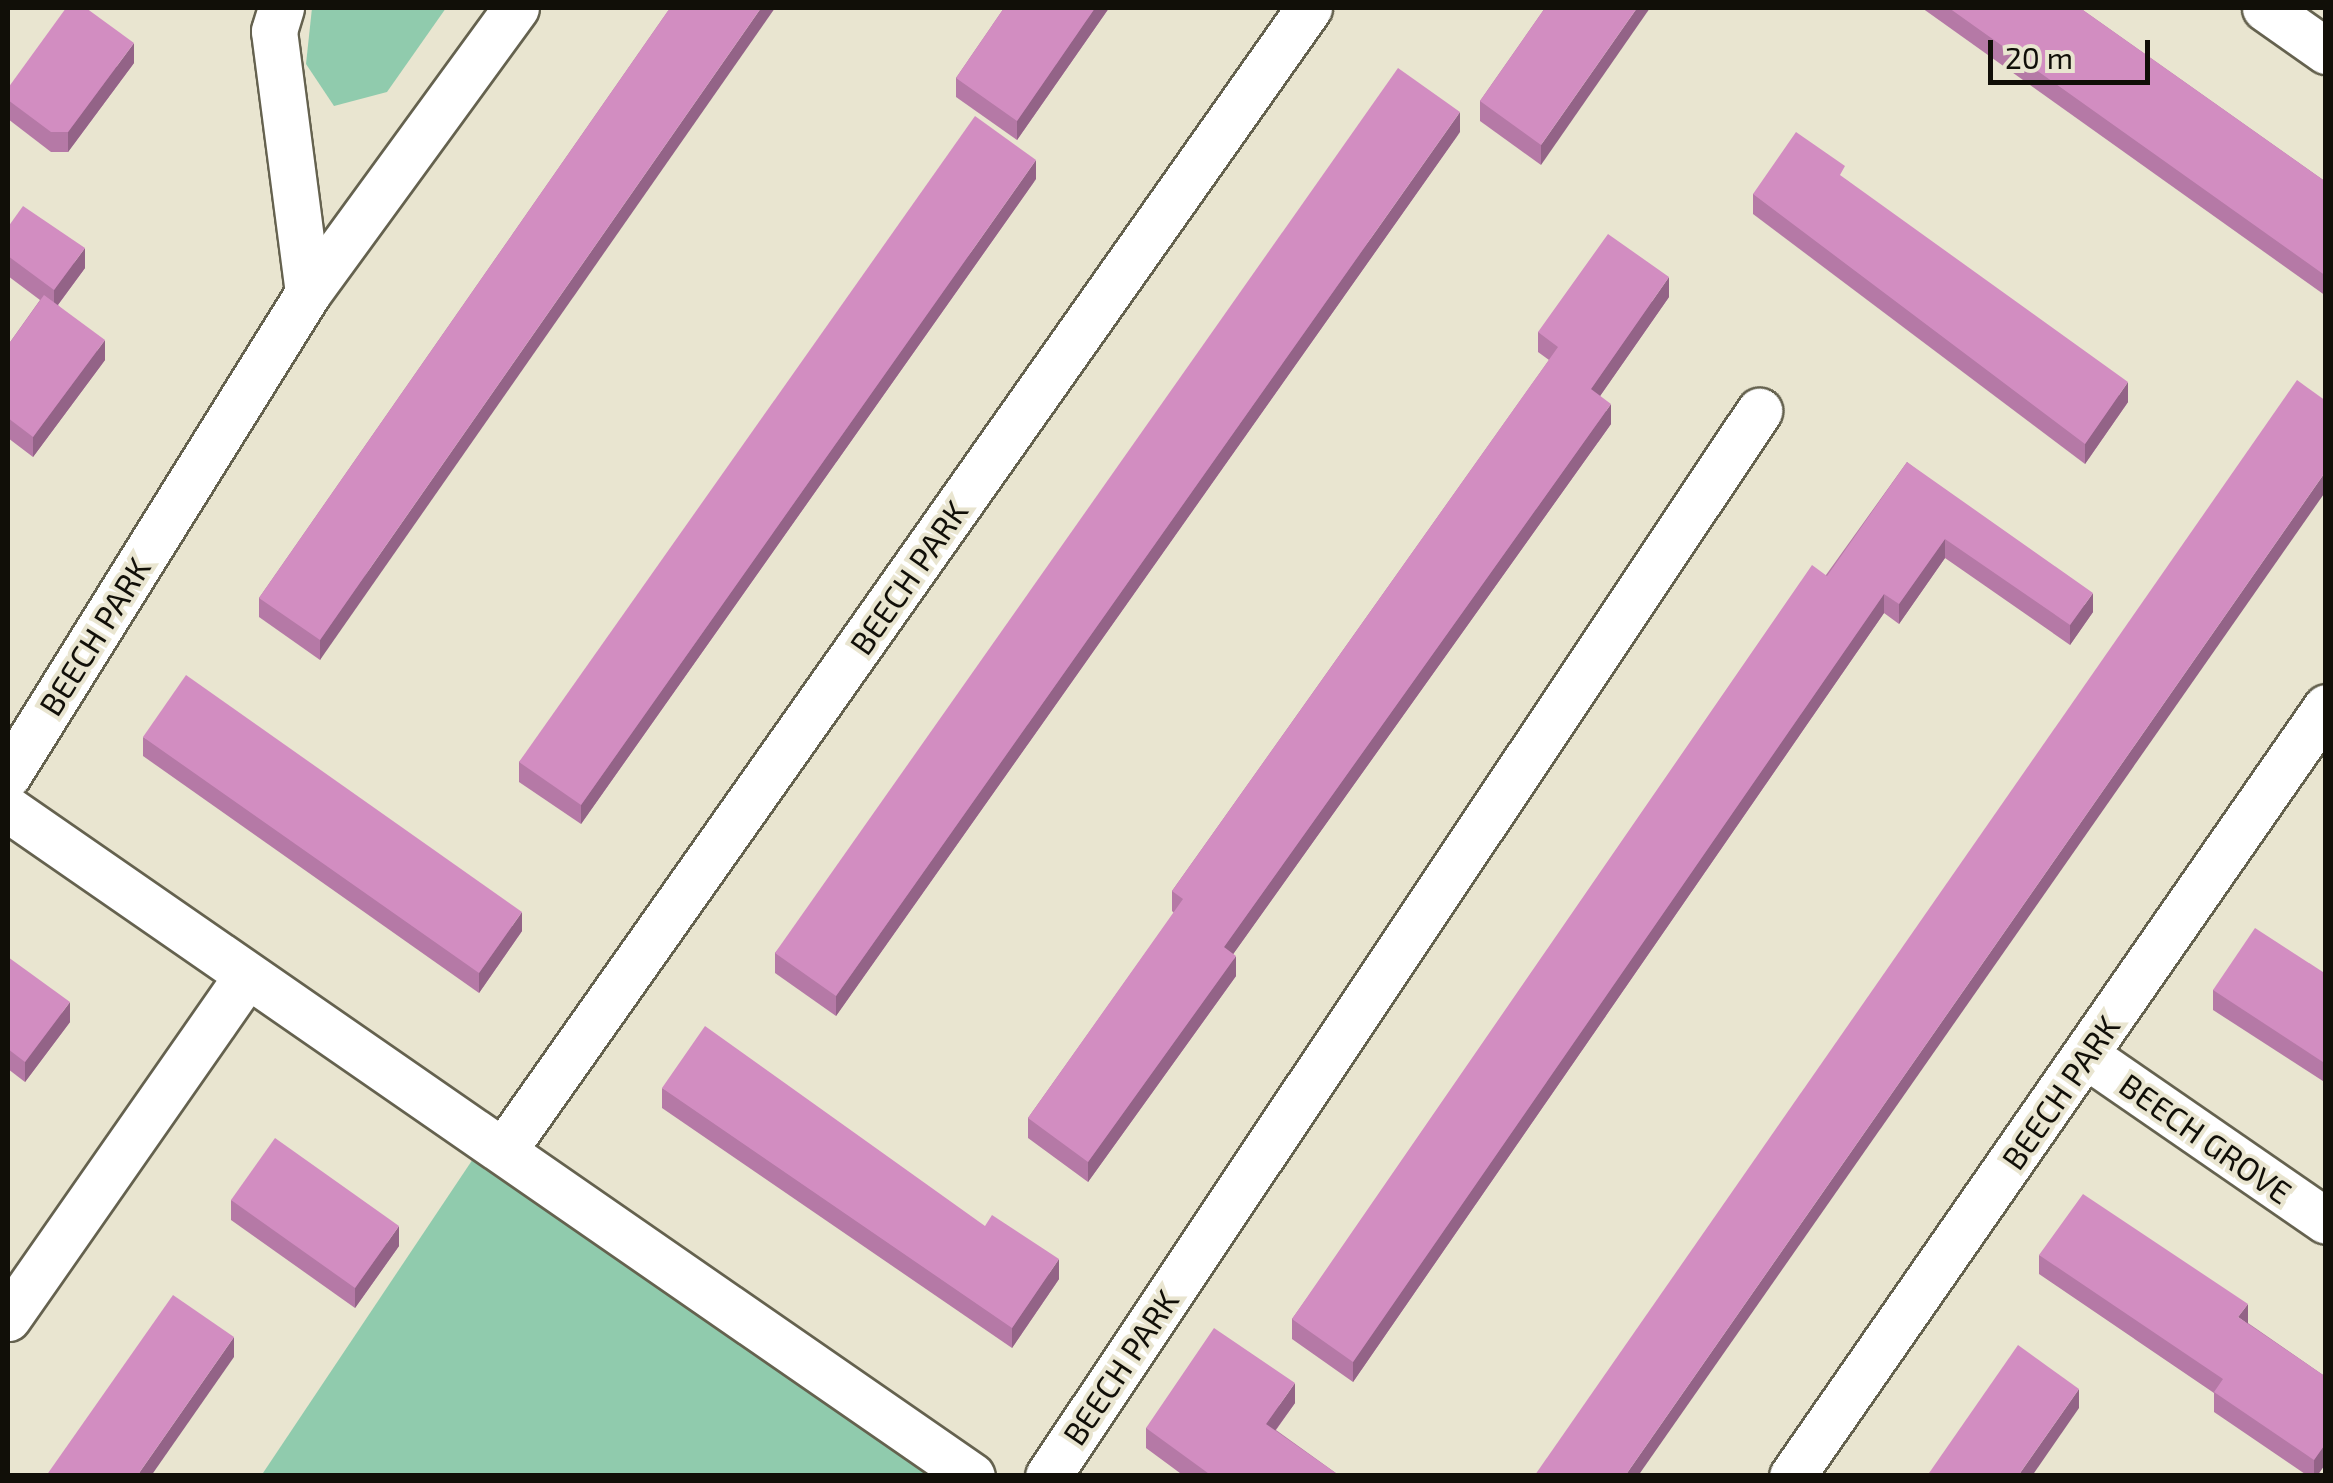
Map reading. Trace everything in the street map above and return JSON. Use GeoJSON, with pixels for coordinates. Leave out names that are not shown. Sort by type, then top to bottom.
{"type":"FeatureCollection","features":[{"type":"Feature","properties":{"kind":"street"},"geometry":{"type":"LineString","coordinates":[[281,8],[274,31],[308,292]]}},
{"type":"Feature","properties":{"kind":"street","name":"BEECH PARK"},"geometry":{"type":"LineString","coordinates":[[8,775],[308,292],[516,8]]}},
{"type":"Feature","properties":{"kind":"street","name":"BEECH PARK"},"geometry":{"type":"LineString","coordinates":[[506,1146],[1309,8]]}},
{"type":"Feature","properties":{"kind":"street"},"geometry":{"type":"LineString","coordinates":[[2264,8],[2326,50]]}},
{"type":"Feature","properties":{"kind":"street","name":"BEECH PARK"},"geometry":{"type":"LineString","coordinates":[[1048,1476],[1759,411]]}},
{"type":"Feature","properties":{"kind":"street","name":"BEECH PARK"},"geometry":{"type":"LineString","coordinates":[[1792,1476],[2326,707]]}},
{"type":"Feature","properties":{"kind":"street"},"geometry":{"type":"LineString","coordinates":[[8,809],[247,976],[506,1146],[972,1476]]}},
{"type":"Feature","properties":{"kind":"street"},"geometry":{"type":"LineString","coordinates":[[8,1318],[247,976]]}},
{"type":"Feature","properties":{"kind":"street","name":"BEECH GROVE"},"geometry":{"type":"LineString","coordinates":[[2087,1056],[2326,1221]]}},
{"type":"Feature","properties":{"kind":"green space"},"geometry":{"type":"Polygon","coordinates":[[[312,8],[446,8],[387,92],[334,106],[306,64],[312,8]]]}},
{"type":"Feature","properties":{"kind":"green space"},"geometry":{"type":"Polygon","coordinates":[[[485,1141],[965,1476],[261,1476],[485,1141]]]}},
{"type":"Feature","properties":{"kind":"building"},"geometry":{"type":"Polygon","coordinates":[[[66,8],[86,8],[134,43],[68,132],[51,132],[8,100],[8,88],[66,8]]]}},
{"type":"Feature","properties":{"kind":"building"},"geometry":{"type":"Polygon","coordinates":[[[670,8],[761,8],[320,640],[259,598],[670,8]]]}},
{"type":"Feature","properties":{"kind":"building"},"geometry":{"type":"Polygon","coordinates":[[[1004,8],[1095,8],[1017,121],[956,78],[1004,8]]]}},
{"type":"Feature","properties":{"kind":"building"},"geometry":{"type":"Polygon","coordinates":[[[1545,8],[1637,8],[1541,145],[1480,101],[1545,8]]]}},
{"type":"Feature","properties":{"kind":"building"},"geometry":{"type":"Polygon","coordinates":[[[1949,8],[2080,8],[2326,182],[2326,276],[1949,8]]]}},
{"type":"Feature","properties":{"kind":"building"},"geometry":{"type":"Polygon","coordinates":[[[1398,68],[1460,112],[836,996],[775,953],[1398,68]]]}},
{"type":"Feature","properties":{"kind":"building"},"geometry":{"type":"Polygon","coordinates":[[[975,116],[1036,160],[581,805],[519,762],[975,116]]]}},
{"type":"Feature","properties":{"kind":"building"},"geometry":{"type":"Polygon","coordinates":[[[1796,132],[1845,166],[1840,175],[2128,382],[2085,444],[1753,194],[1796,132]]]}},
{"type":"Feature","properties":{"kind":"building"},"geometry":{"type":"Polygon","coordinates":[[[23,206],[85,248],[54,290],[8,256],[8,227],[23,206]]]}},
{"type":"Feature","properties":{"kind":"building"},"geometry":{"type":"Polygon","coordinates":[[[1608,234],[1669,277],[1591,389],[1611,404],[1224,947],[1236,956],[1088,1162],[1028,1118],[1183,899],[1172,891],[1558,347],[1538,332],[1608,234]]]}},
{"type":"Feature","properties":{"kind":"building"},"geometry":{"type":"Polygon","coordinates":[[[44,295],[105,340],[33,437],[8,418],[8,345],[44,295]]]}},
{"type":"Feature","properties":{"kind":"building"},"geometry":{"type":"Polygon","coordinates":[[[2297,380],[2326,401],[2326,471],[1625,1476],[1535,1475],[2297,380]]]}},
{"type":"Feature","properties":{"kind":"building"},"geometry":{"type":"Polygon","coordinates":[[[1907,462],[2093,593],[2070,625],[1945,539],[1899,604],[1884,594],[1353,1362],[1292,1319],[1812,565],[1827,576],[1907,462]]]}},
{"type":"Feature","properties":{"kind":"building"},"geometry":{"type":"Polygon","coordinates":[[[186,675],[522,912],[479,973],[143,737],[186,675]]]}},
{"type":"Feature","properties":{"kind":"building"},"geometry":{"type":"Polygon","coordinates":[[[2255,928],[2326,974],[2326,1064],[2213,990],[2255,928]]]}},
{"type":"Feature","properties":{"kind":"building"},"geometry":{"type":"Polygon","coordinates":[[[8,957],[70,1002],[25,1062],[8,1049],[8,957]]]}},
{"type":"Feature","properties":{"kind":"building"},"geometry":{"type":"Polygon","coordinates":[[[705,1026],[985,1226],[992,1215],[1059,1259],[1012,1328],[662,1088],[705,1026]]]}},
{"type":"Feature","properties":{"kind":"building"},"geometry":{"type":"Polygon","coordinates":[[[275,1138],[399,1226],[355,1288],[231,1200],[275,1138]]]}},
{"type":"Feature","properties":{"kind":"building"},"geometry":{"type":"Polygon","coordinates":[[[2083,1194],[2248,1304],[2238,1317],[2326,1377],[2326,1443],[2314,1460],[2214,1392],[2223,1379],[2039,1255],[2083,1194]]]}},
{"type":"Feature","properties":{"kind":"building"},"geometry":{"type":"Polygon","coordinates":[[[173,1295],[234,1337],[137,1476],[46,1476],[173,1295]]]}},
{"type":"Feature","properties":{"kind":"building"},"geometry":{"type":"Polygon","coordinates":[[[1214,1328],[1295,1383],[1266,1424],[1340,1476],[1212,1476],[1146,1428],[1214,1328]]]}},
{"type":"Feature","properties":{"kind":"building"},"geometry":{"type":"Polygon","coordinates":[[[2018,1345],[2079,1389],[2018,1476],[1927,1476],[2018,1345]]]}}]}
